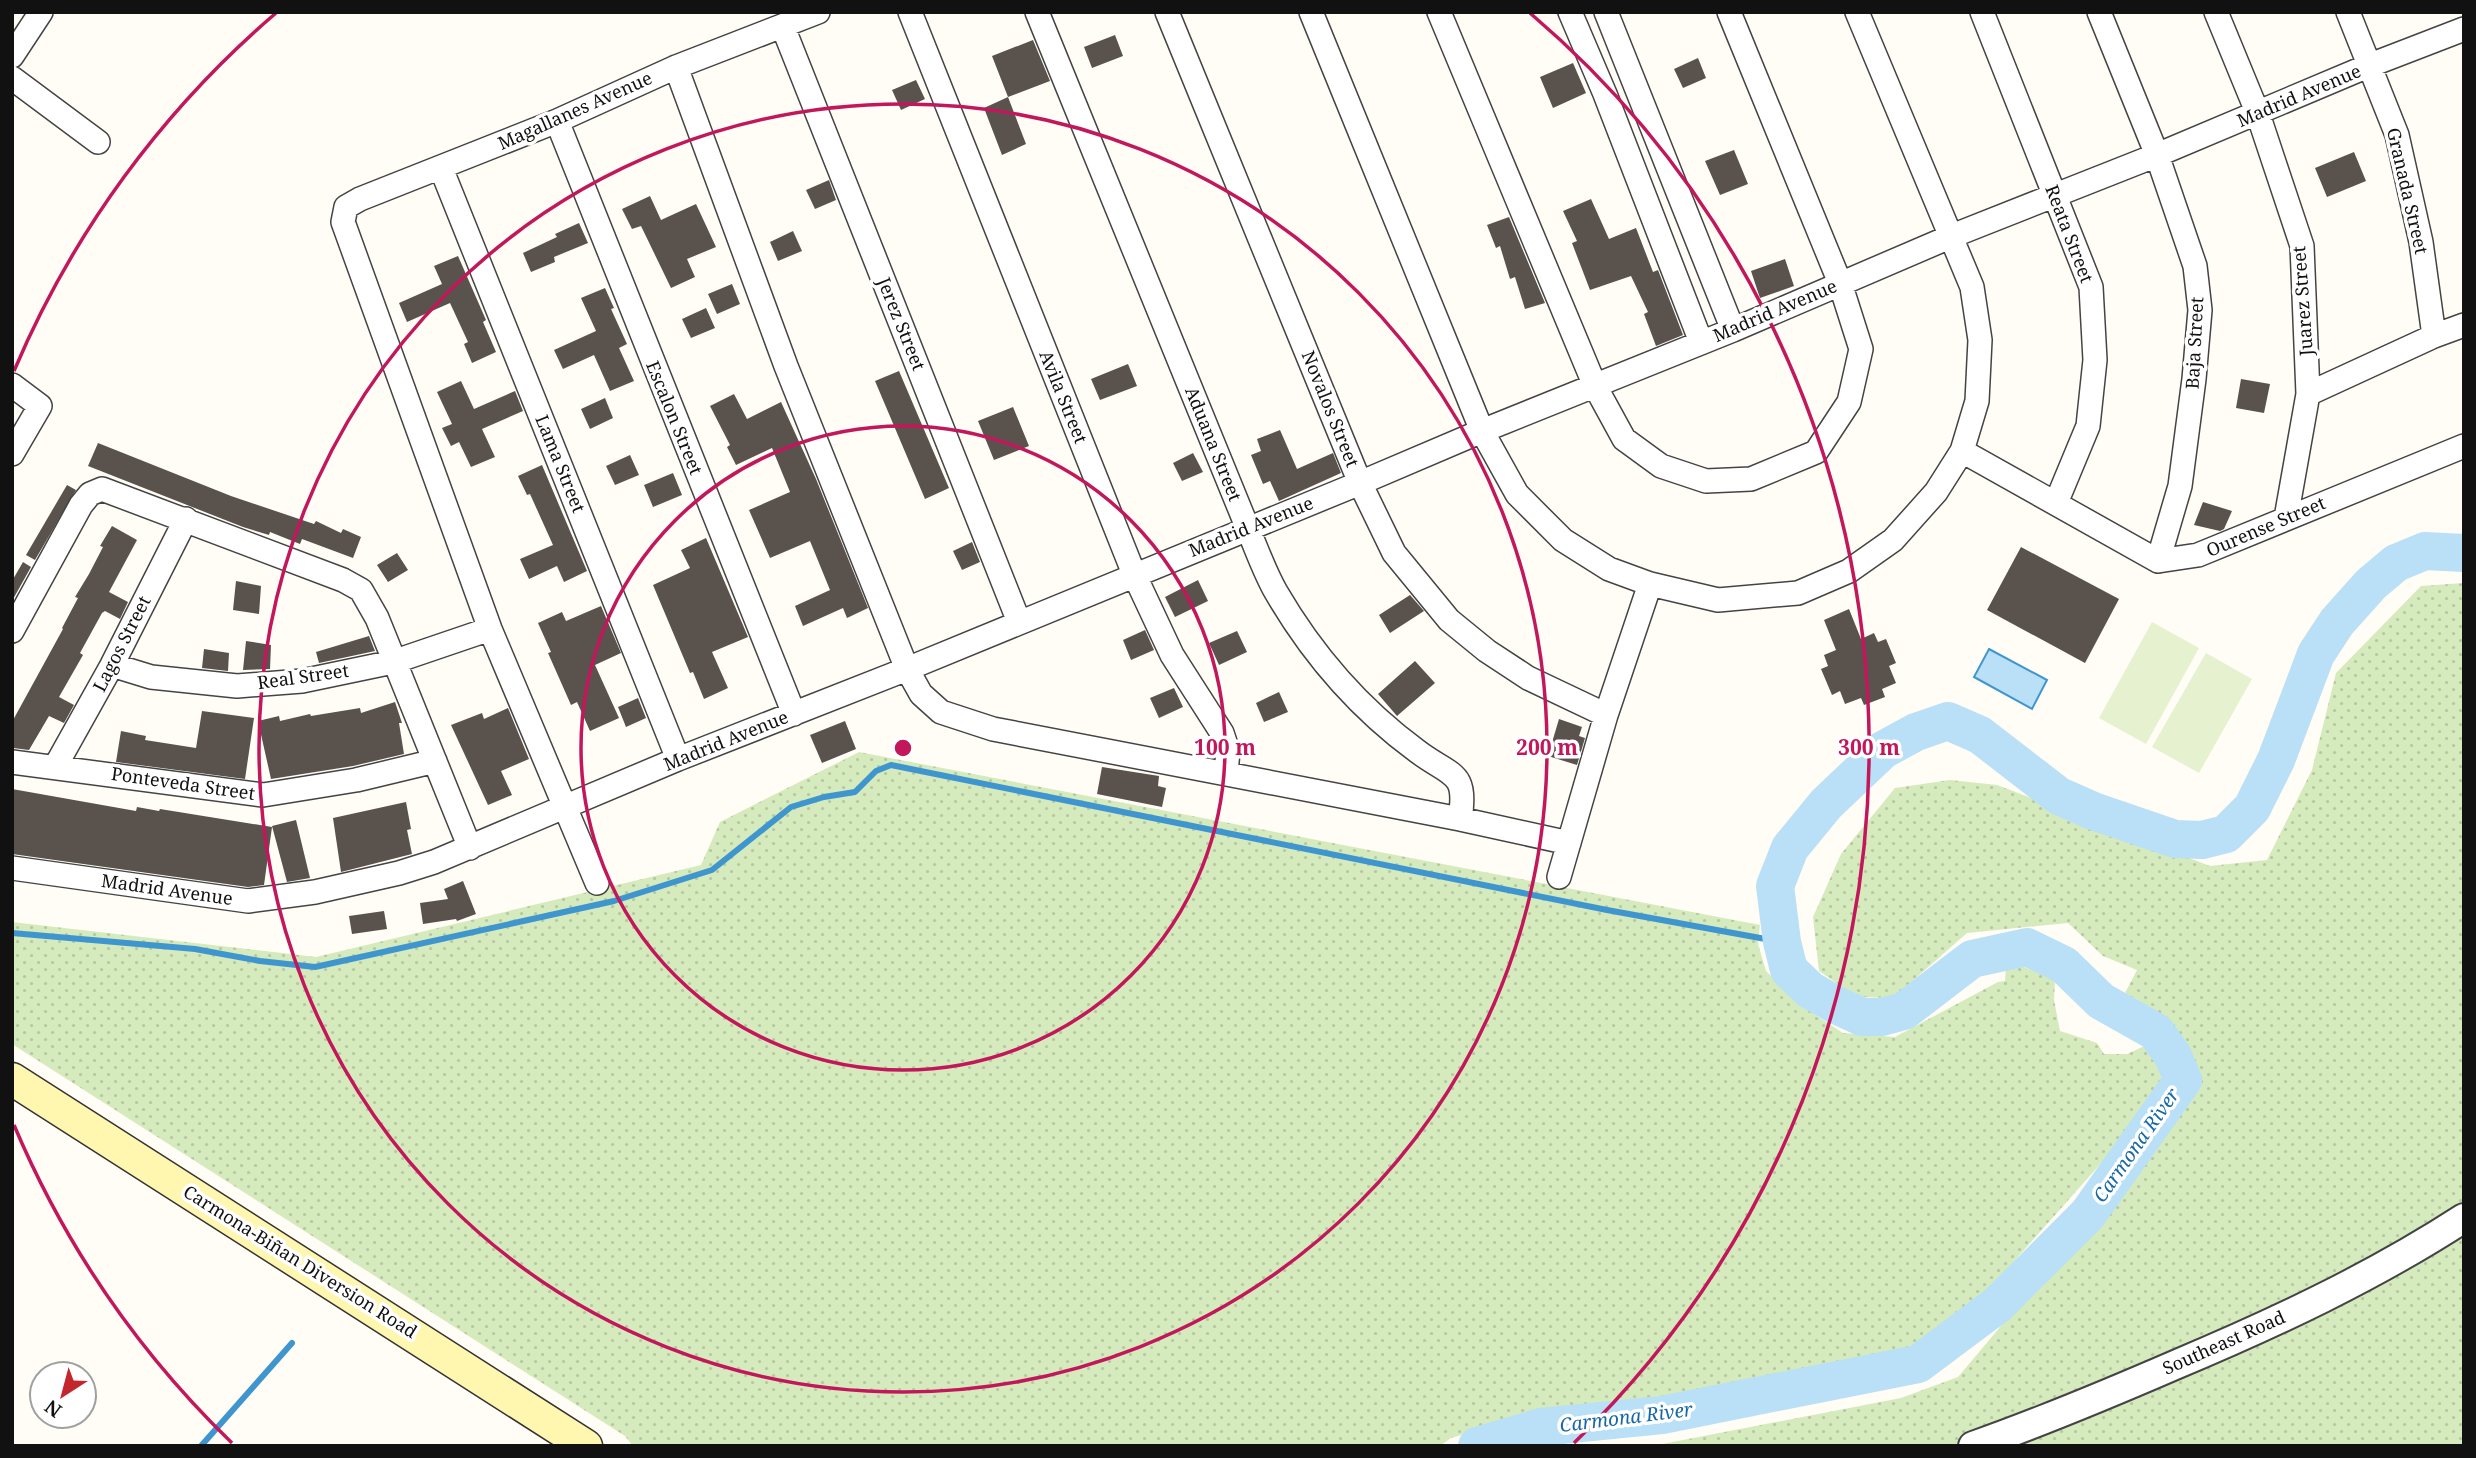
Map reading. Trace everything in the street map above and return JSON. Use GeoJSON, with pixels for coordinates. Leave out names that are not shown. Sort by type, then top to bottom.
{"type":"FeatureCollection","features":[{"type":"Feature","properties":{"kind":"main road","name":"Carmona-Biñan Diversion Road"},"geometry":{"type":"LineString","coordinates":[[12,1079],[586,1446]]}},
{"type":"Feature","properties":{"kind":"street"},"geometry":{"type":"LineString","coordinates":[[12,56],[41,12]]}},
{"type":"Feature","properties":{"kind":"street","name":"Magallanes Avenue"},"geometry":{"type":"LineString","coordinates":[[489,629],[342,222],[346,208],[360,199],[557,121],[676,67],[818,12]]}},
{"type":"Feature","properties":{"kind":"street","name":"Avila Street"},"geometry":{"type":"LineString","coordinates":[[910,12],[1134,574],[1172,655],[1223,733],[1228,751],[1226,773]]}},
{"type":"Feature","properties":{"kind":"street","name":"Aduana Street"},"geometry":{"type":"LineString","coordinates":[[1037,12],[1275,591],[1314,649],[1363,706],[1417,752],[1462,785],[1464,795],[1461,819]]}},
{"type":"Feature","properties":{"kind":"street","name":"Novalos Street"},"geometry":{"type":"LineString","coordinates":[[1167,12],[1360,483],[1394,553],[1449,620],[1488,651],[1528,678],[1606,715]]}},
{"type":"Feature","properties":{"kind":"street"},"geometry":{"type":"LineString","coordinates":[[1311,12],[1482,431],[1517,495],[1563,540],[1609,569],[1650,584],[1718,600],[1798,593],[1849,572],[1893,540],[1936,492],[1962,451],[1977,401],[1980,340],[1972,287],[1857,12]]}},
{"type":"Feature","properties":{"kind":"street"},"geometry":{"type":"LineString","coordinates":[[1439,12],[1595,386],[1624,439],[1661,466],[1706,481],[1751,479],[1816,452],[1849,402],[1861,349],[1840,283],[1730,12]]}},
{"type":"Feature","properties":{"kind":"street"},"geometry":{"type":"LineString","coordinates":[[1570,12],[1605,94],[1701,342]]}},
{"type":"Feature","properties":{"kind":"street"},"geometry":{"type":"LineString","coordinates":[[1606,12],[1733,330]]}},
{"type":"Feature","properties":{"kind":"street","name":"Reata Street"},"geometry":{"type":"LineString","coordinates":[[1982,12],[2091,287],[2095,360],[2088,426],[2056,503]]}},
{"type":"Feature","properties":{"kind":"street","name":"Baja Street"},"geometry":{"type":"LineString","coordinates":[[2099,12],[2157,156],[2195,266],[2200,310],[2180,486],[2158,561]]}},
{"type":"Feature","properties":{"kind":"street","name":"Juarez Street"},"geometry":{"type":"LineString","coordinates":[[2216,12],[2258,114],[2302,246],[2308,394],[2286,518]]}},
{"type":"Feature","properties":{"kind":"street","name":"Granada Street"},"geometry":{"type":"LineString","coordinates":[[2348,12],[2397,135],[2421,242],[2434,335]]}},
{"type":"Feature","properties":{"kind":"street","name":"Jerez Street"},"geometry":{"type":"LineString","coordinates":[[783,27],[1019,622]]}},
{"type":"Feature","properties":{"kind":"street","name":"Madrid Avenue"},"geometry":{"type":"LineString","coordinates":[[12,869],[248,901],[315,892],[399,873],[470,848],[678,759],[907,669],[1733,330],[1952,236],[2157,156],[2368,66],[2464,29]]}},
{"type":"Feature","properties":{"kind":"street"},"geometry":{"type":"LineString","coordinates":[[676,67],[786,366],[907,669],[921,694],[941,712],[993,729],[1054,742],[1461,819],[1569,844]]}},
{"type":"Feature","properties":{"kind":"street"},"geometry":{"type":"LineString","coordinates":[[12,78],[98,142]]}},
{"type":"Feature","properties":{"kind":"street"},"geometry":{"type":"LineString","coordinates":[[1605,94],[1633,82]]}},
{"type":"Feature","properties":{"kind":"street","name":"Escalon Street"},"geometry":{"type":"LineString","coordinates":[[557,121],[794,714]]}},
{"type":"Feature","properties":{"kind":"street","name":"Lama Street"},"geometry":{"type":"LineString","coordinates":[[441,168],[678,759]]}},
{"type":"Feature","properties":{"kind":"street"},"geometry":{"type":"LineString","coordinates":[[2308,394],[2434,335],[2464,325]]}},
{"type":"Feature","properties":{"kind":"street"},"geometry":{"type":"LineString","coordinates":[[12,384],[40,406],[12,454]]}},
{"type":"Feature","properties":{"kind":"street","name":"Ourense Street"},"geometry":{"type":"LineString","coordinates":[[2158,561],[2198,555],[2464,446]]}},
{"type":"Feature","properties":{"kind":"street"},"geometry":{"type":"LineString","coordinates":[[1962,451],[2158,561]]}},
{"type":"Feature","properties":{"kind":"street"},"geometry":{"type":"LineString","coordinates":[[12,631],[81,505],[90,494],[102,489],[343,580],[361,590],[377,618],[470,848]]}},
{"type":"Feature","properties":{"kind":"street","name":"Lagos Street"},"geometry":{"type":"LineString","coordinates":[[55,767],[112,665],[186,519]]}},
{"type":"Feature","properties":{"kind":"street"},"geometry":{"type":"LineString","coordinates":[[1559,877],[1606,715],[1650,584]]}},
{"type":"Feature","properties":{"kind":"street"},"geometry":{"type":"LineString","coordinates":[[489,629],[597,884]]}},
{"type":"Feature","properties":{"kind":"street","name":"Real Street"},"geometry":{"type":"LineString","coordinates":[[112,665],[151,677],[237,686],[302,681],[393,662],[489,629]]}},
{"type":"Feature","properties":{"kind":"street","name":"Ponteveda Street"},"geometry":{"type":"LineString","coordinates":[[12,762],[263,795],[356,780],[435,761]]}},
{"type":"Feature","properties":{"kind":"street","name":"Southeast Road"},"geometry":{"type":"LineString","coordinates":[[1973,1446],[2040,1422],[2255,1331],[2376,1271],[2464,1218]]}},
{"type":"Feature","properties":{"kind":"green space"},"geometry":{"type":"Polygon","coordinates":[[[2464,583],[2464,1446],[1652,1446],[1901,1398],[1958,1377],[2117,1188],[2196,1083],[2174,1037],[2163,1021],[2123,997],[2137,970],[2103,956],[2068,923],[1967,933],[1893,998],[1857,997],[1819,971],[1813,917],[1841,854],[1895,788],[1950,780],[1997,785],[2210,866],[2267,860],[2312,770],[2336,673],[2421,586],[2464,583]]]}},
{"type":"Feature","properties":{"kind":"green space"},"geometry":{"type":"Polygon","coordinates":[[[2152,622],[2199,648],[2146,744],[2099,718],[2152,622]]]}},
{"type":"Feature","properties":{"kind":"green space"},"geometry":{"type":"Polygon","coordinates":[[[2206,653],[2252,679],[2199,773],[2152,747],[2206,653]]]}},
{"type":"Feature","properties":{"kind":"green space"},"geometry":{"type":"Polygon","coordinates":[[[859,752],[1760,925],[1758,944],[1766,971],[1803,1007],[1843,1033],[1895,1037],[1998,982],[2005,981],[2006,966],[2017,964],[2055,980],[2054,1000],[2060,1031],[2097,1043],[2104,1054],[2127,1054],[2153,1042],[2174,1081],[1969,1312],[1898,1353],[1691,1393],[1556,1408],[1451,1438],[1440,1446],[633,1446],[625,1436],[12,1044],[12,922],[316,957],[701,865],[720,822],[859,752]]]}},
{"type":"Feature","properties":{"kind":"water"},"geometry":{"type":"Polygon","coordinates":[[[1989,649],[2047,680],[2032,709],[1974,677],[1989,649]]]}},
{"type":"Feature","properties":{"kind":"building"},"geometry":{"type":"Polygon","coordinates":[[[1115,35],[1123,56],[1092,68],[1084,47],[1115,35]]]}},
{"type":"Feature","properties":{"kind":"building"},"geometry":{"type":"Polygon","coordinates":[[[1033,40],[1050,81],[1008,97],[992,56],[1033,40]]]}},
{"type":"Feature","properties":{"kind":"building"},"geometry":{"type":"Polygon","coordinates":[[[1698,58],[1706,78],[1683,88],[1674,69],[1698,58]]]}},
{"type":"Feature","properties":{"kind":"building"},"geometry":{"type":"Polygon","coordinates":[[[1573,63],[1586,93],[1553,108],[1540,77],[1573,63]]]}},
{"type":"Feature","properties":{"kind":"building"},"geometry":{"type":"Polygon","coordinates":[[[916,80],[925,99],[901,110],[892,90],[916,80]]]}},
{"type":"Feature","properties":{"kind":"building"},"geometry":{"type":"Polygon","coordinates":[[[1008,97],[1026,144],[1002,155],[984,108],[1008,97]]]}},
{"type":"Feature","properties":{"kind":"building"},"geometry":{"type":"Polygon","coordinates":[[[1734,150],[1748,184],[1720,195],[1705,161],[1734,150]]]}},
{"type":"Feature","properties":{"kind":"building"},"geometry":{"type":"Polygon","coordinates":[[[2354,152],[2366,181],[2327,197],[2315,168],[2354,152]]]}},
{"type":"Feature","properties":{"kind":"building"},"geometry":{"type":"Polygon","coordinates":[[[829,180],[836,200],[815,209],[806,190],[829,180]]]}},
{"type":"Feature","properties":{"kind":"building"},"geometry":{"type":"Polygon","coordinates":[[[650,196],[661,220],[696,204],[716,247],[687,259],[695,277],[671,288],[641,226],[632,229],[622,209],[650,196]]]}},
{"type":"Feature","properties":{"kind":"building"},"geometry":{"type":"Polygon","coordinates":[[[1591,199],[1609,239],[1636,228],[1653,272],[1658,270],[1683,335],[1656,346],[1644,314],[1648,312],[1631,276],[1590,290],[1572,243],[1577,241],[1563,211],[1591,199]]]}},
{"type":"Feature","properties":{"kind":"building"},"geometry":{"type":"Polygon","coordinates":[[[1509,217],[1545,303],[1525,309],[1515,277],[1510,279],[1500,246],[1496,248],[1487,225],[1509,217]]]}},
{"type":"Feature","properties":{"kind":"building"},"geometry":{"type":"Polygon","coordinates":[[[579,223],[588,243],[554,257],[555,262],[531,272],[523,253],[579,223]]]}},
{"type":"Feature","properties":{"kind":"building"},"geometry":{"type":"Polygon","coordinates":[[[793,231],[802,251],[778,261],[770,242],[793,231]]]}},
{"type":"Feature","properties":{"kind":"building"},"geometry":{"type":"Polygon","coordinates":[[[458,256],[486,320],[483,322],[496,352],[472,363],[464,344],[468,342],[450,303],[407,322],[399,303],[442,284],[434,266],[458,256]]]}},
{"type":"Feature","properties":{"kind":"building"},"geometry":{"type":"Polygon","coordinates":[[[1785,259],[1794,286],[1760,298],[1751,271],[1785,259]]]}},
{"type":"Feature","properties":{"kind":"building"},"geometry":{"type":"Polygon","coordinates":[[[732,284],[740,304],[717,314],[708,294],[732,284]]]}},
{"type":"Feature","properties":{"kind":"building"},"geometry":{"type":"Polygon","coordinates":[[[605,288],[627,344],[619,348],[634,381],[610,391],[594,355],[563,369],[554,350],[596,331],[581,298],[605,288]]]}},
{"type":"Feature","properties":{"kind":"building"},"geometry":{"type":"Polygon","coordinates":[[[706,308],[715,328],[691,338],[682,319],[706,308]]]}},
{"type":"Feature","properties":{"kind":"building"},"geometry":{"type":"Polygon","coordinates":[[[1128,364],[1137,386],[1100,400],[1091,379],[1128,364]]]}},
{"type":"Feature","properties":{"kind":"building"},"geometry":{"type":"Polygon","coordinates":[[[899,371],[949,488],[925,499],[875,381],[899,371]]]}},
{"type":"Feature","properties":{"kind":"building"},"geometry":{"type":"Polygon","coordinates":[[[2241,379],[2270,384],[2264,413],[2236,408],[2241,379]]]}},
{"type":"Feature","properties":{"kind":"building"},"geometry":{"type":"Polygon","coordinates":[[[461,381],[474,409],[515,391],[523,411],[482,429],[495,457],[471,467],[459,442],[451,446],[442,428],[452,424],[437,392],[461,381]]]}},
{"type":"Feature","properties":{"kind":"building"},"geometry":{"type":"Polygon","coordinates":[[[734,394],[747,419],[781,402],[816,479],[868,608],[847,618],[843,608],[803,626],[795,606],[830,590],[810,541],[770,558],[749,510],[790,492],[772,448],[736,465],[727,447],[730,445],[710,406],[734,394]]]}},
{"type":"Feature","properties":{"kind":"building"},"geometry":{"type":"Polygon","coordinates":[[[605,398],[613,418],[590,429],[581,409],[605,398]]]}},
{"type":"Feature","properties":{"kind":"building"},"geometry":{"type":"Polygon","coordinates":[[[1013,407],[1029,446],[994,460],[978,421],[1013,407]]]}},
{"type":"Feature","properties":{"kind":"building"},"geometry":{"type":"Polygon","coordinates":[[[1280,430],[1297,469],[1333,453],[1341,473],[1279,501],[1270,481],[1263,484],[1251,455],[1261,451],[1257,439],[1280,430]]]}},
{"type":"Feature","properties":{"kind":"building"},"geometry":{"type":"Polygon","coordinates":[[[98,443],[231,496],[314,524],[316,521],[341,533],[343,529],[361,537],[353,558],[302,539],[300,544],[270,532],[269,535],[243,527],[88,466],[98,443]]]}},
{"type":"Feature","properties":{"kind":"building"},"geometry":{"type":"Polygon","coordinates":[[[1193,453],[1203,472],[1182,481],[1173,463],[1193,453]]]}},
{"type":"Feature","properties":{"kind":"building"},"geometry":{"type":"Polygon","coordinates":[[[630,455],[639,475],[615,485],[606,466],[630,455]]]}},
{"type":"Feature","properties":{"kind":"building"},"geometry":{"type":"Polygon","coordinates":[[[542,465],[587,571],[564,582],[557,566],[529,579],[520,559],[553,545],[530,494],[527,495],[518,476],[542,465]]]}},
{"type":"Feature","properties":{"kind":"building"},"geometry":{"type":"Polygon","coordinates":[[[673,473],[682,495],[653,507],[644,485],[673,473]]]}},
{"type":"Feature","properties":{"kind":"building"},"geometry":{"type":"Polygon","coordinates":[[[67,485],[76,490],[35,560],[26,555],[67,485]]]}},
{"type":"Feature","properties":{"kind":"building"},"geometry":{"type":"Polygon","coordinates":[[[2203,502],[2232,511],[2224,529],[2220,531],[2194,525],[2203,502]]]}},
{"type":"Feature","properties":{"kind":"building"},"geometry":{"type":"Polygon","coordinates":[[[112,526],[137,540],[109,592],[128,602],[120,619],[105,611],[102,613],[80,653],[83,655],[59,697],[74,705],[64,723],[49,716],[29,750],[13,748],[12,722],[63,629],[78,598],[75,597],[112,526]]]}},
{"type":"Feature","properties":{"kind":"building"},"geometry":{"type":"Polygon","coordinates":[[[706,538],[748,637],[712,652],[728,688],[704,699],[693,672],[690,673],[653,585],[690,568],[681,550],[706,538]]]}},
{"type":"Feature","properties":{"kind":"building"},"geometry":{"type":"Polygon","coordinates":[[[972,542],[980,562],[962,570],[953,551],[972,542]]]}},
{"type":"Feature","properties":{"kind":"building"},"geometry":{"type":"Polygon","coordinates":[[[2021,547],[2119,599],[2085,663],[1987,610],[2021,547]]]}},
{"type":"Feature","properties":{"kind":"building"},"geometry":{"type":"Polygon","coordinates":[[[397,553],[408,570],[388,582],[377,565],[397,553]]]}},
{"type":"Feature","properties":{"kind":"building"},"geometry":{"type":"Polygon","coordinates":[[[23,562],[31,567],[12,601],[12,581],[23,562]]]}},
{"type":"Feature","properties":{"kind":"building"},"geometry":{"type":"Polygon","coordinates":[[[1198,580],[1208,601],[1175,617],[1165,597],[1198,580]]]}},
{"type":"Feature","properties":{"kind":"building"},"geometry":{"type":"Polygon","coordinates":[[[236,581],[261,586],[259,614],[233,610],[236,581]]]}},
{"type":"Feature","properties":{"kind":"building"},"geometry":{"type":"Polygon","coordinates":[[[1410,595],[1424,611],[1390,633],[1379,615],[1410,595]]]}},
{"type":"Feature","properties":{"kind":"building"},"geometry":{"type":"Polygon","coordinates":[[[601,606],[621,653],[595,665],[619,718],[590,731],[577,702],[571,705],[538,623],[562,612],[566,621],[601,606]]]}},
{"type":"Feature","properties":{"kind":"building"},"geometry":{"type":"Polygon","coordinates":[[[1849,609],[1861,639],[1874,633],[1878,642],[1886,639],[1896,663],[1889,666],[1896,683],[1882,689],[1885,697],[1864,705],[1861,698],[1845,704],[1840,691],[1832,695],[1821,669],[1828,666],[1824,655],[1836,650],[1824,620],[1849,609]]]}},
{"type":"Feature","properties":{"kind":"building"},"geometry":{"type":"Polygon","coordinates":[[[1145,630],[1154,650],[1131,660],[1123,640],[1145,630]]]}},
{"type":"Feature","properties":{"kind":"building"},"geometry":{"type":"Polygon","coordinates":[[[1237,631],[1247,652],[1219,665],[1209,643],[1237,631]]]}},
{"type":"Feature","properties":{"kind":"building"},"geometry":{"type":"Polygon","coordinates":[[[369,636],[375,651],[319,663],[316,652],[369,636]]]}},
{"type":"Feature","properties":{"kind":"building"},"geometry":{"type":"Polygon","coordinates":[[[246,641],[271,645],[270,669],[243,670],[246,641]]]}},
{"type":"Feature","properties":{"kind":"building"},"geometry":{"type":"Polygon","coordinates":[[[204,649],[229,653],[228,671],[202,668],[204,649]]]}},
{"type":"Feature","properties":{"kind":"building"},"geometry":{"type":"Polygon","coordinates":[[[1415,661],[1435,683],[1397,716],[1378,694],[1415,661]]]}},
{"type":"Feature","properties":{"kind":"building"},"geometry":{"type":"Polygon","coordinates":[[[1174,688],[1183,707],[1159,718],[1150,698],[1174,688]]]}},
{"type":"Feature","properties":{"kind":"building"},"geometry":{"type":"Polygon","coordinates":[[[1279,692],[1288,712],[1264,722],[1256,703],[1279,692]]]}},
{"type":"Feature","properties":{"kind":"building"},"geometry":{"type":"Polygon","coordinates":[[[638,698],[646,718],[626,727],[618,707],[638,698]]]}},
{"type":"Feature","properties":{"kind":"building"},"geometry":{"type":"Polygon","coordinates":[[[395,702],[402,723],[399,723],[404,754],[353,766],[271,779],[258,721],[279,716],[280,721],[360,708],[361,713],[395,702]]]}},
{"type":"Feature","properties":{"kind":"building"},"geometry":{"type":"Polygon","coordinates":[[[508,708],[529,759],[501,771],[512,795],[488,805],[451,725],[482,713],[484,719],[508,708]]]}},
{"type":"Feature","properties":{"kind":"building"},"geometry":{"type":"Polygon","coordinates":[[[202,711],[254,718],[245,779],[116,762],[121,731],[146,736],[145,740],[196,748],[202,711]]]}},
{"type":"Feature","properties":{"kind":"building"},"geometry":{"type":"Polygon","coordinates":[[[1559,719],[1582,727],[1579,736],[1585,738],[1577,765],[1548,756],[1559,719]]]}},
{"type":"Feature","properties":{"kind":"building"},"geometry":{"type":"Polygon","coordinates":[[[845,721],[856,749],[822,763],[810,735],[845,721]]]}},
{"type":"Feature","properties":{"kind":"building"},"geometry":{"type":"Polygon","coordinates":[[[1102,767],[1159,776],[1158,786],[1166,788],[1162,807],[1097,794],[1102,767]]]}},
{"type":"Feature","properties":{"kind":"building"},"geometry":{"type":"Polygon","coordinates":[[[12,789],[136,811],[137,807],[160,809],[272,827],[264,885],[248,887],[12,854],[12,789]]]}},
{"type":"Feature","properties":{"kind":"building"},"geometry":{"type":"Polygon","coordinates":[[[406,802],[411,829],[407,830],[412,854],[341,872],[333,818],[406,802]]]}},
{"type":"Feature","properties":{"kind":"building"},"geometry":{"type":"Polygon","coordinates":[[[296,820],[310,878],[287,882],[272,826],[296,820]]]}},
{"type":"Feature","properties":{"kind":"building"},"geometry":{"type":"Polygon","coordinates":[[[463,881],[476,914],[457,921],[423,924],[420,903],[448,899],[444,889],[463,881]]]}},
{"type":"Feature","properties":{"kind":"building"},"geometry":{"type":"Polygon","coordinates":[[[384,911],[387,929],[352,934],[349,916],[384,911]]]}},
{"type":"Feature","properties":{"kind":"waterway","name":"Carmona River"},"geometry":{"type":"LineString","coordinates":[[1477,1446],[1541,1427],[1662,1415],[1918,1364],[1997,1305],[2088,1214],[2183,1080],[2173,1056],[2156,1032],[2101,1001],[2064,965],[2027,947],[1972,959],[1904,1011],[1882,1017],[1862,1017],[1836,1005],[1810,990],[1789,970],[1782,942],[1775,886],[1790,848],[1826,804],[1883,750],[1916,732],[1948,721],[1980,735],[2059,796],[2093,811],[2175,839],[2202,840],[2226,834],[2252,808],[2276,760],[2316,654],[2337,622],[2371,584],[2396,563],[2425,551],[2464,553]]}},
{"type":"Feature","properties":{"kind":"waterway"},"geometry":{"type":"LineString","coordinates":[[12,933],[195,949],[260,961],[315,967],[614,901],[712,870],[791,807],[824,797],[855,792],[876,771],[891,765],[1607,910],[1782,942]]}},
{"type":"Feature","properties":{"kind":"waterway"},"geometry":{"type":"LineString","coordinates":[[201,1446],[292,1343]]}}]}
